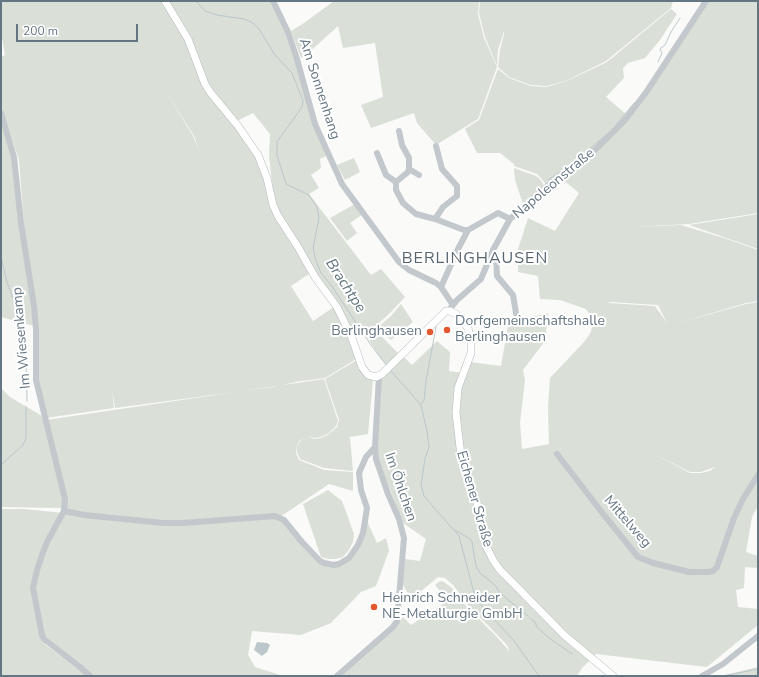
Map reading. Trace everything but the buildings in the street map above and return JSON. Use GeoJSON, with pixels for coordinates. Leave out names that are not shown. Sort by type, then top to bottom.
{"type":"FeatureCollection","features":[{"type":"Feature","properties":{"kind":"main road"},"geometry":{"type":"LineString","coordinates":[[165,1],[188,39],[205,84],[242,131],[260,158],[267,178],[273,205],[278,216],[293,238],[315,277],[336,307],[352,338],[365,372],[370,376],[381,374]]}},
{"type":"Feature","properties":{"kind":"main road","name":"Napoleonstraße"},"geometry":{"type":"LineString","coordinates":[[381,374],[450,308]]}},
{"type":"Feature","properties":{"kind":"main road","name":"Eichener Straße"},"geometry":{"type":"LineString","coordinates":[[450,308],[465,323],[470,333],[470,358],[458,388],[456,413],[461,456],[478,506],[486,546],[500,570],[564,634],[613,676]]}},
{"type":"Feature","properties":{"kind":"street","name":"Am Sonnenhang"},"geometry":{"type":"LineString","coordinates":[[273,1],[288,32],[298,59],[315,124],[340,179],[399,262],[406,268],[441,287],[450,308]]}},
{"type":"Feature","properties":{"kind":"street","name":"Napoleonstraße"},"geometry":{"type":"LineString","coordinates":[[450,308],[480,281],[493,250],[510,219],[546,187],[587,158],[625,120],[647,91],[706,1]]}},
{"type":"Feature","properties":{"kind":"street","name":"Im Wiesenkamp"},"geometry":{"type":"LineString","coordinates":[[1,113],[14,157],[21,223],[34,306],[36,329],[36,380],[64,494],[64,511]]}},
{"type":"Feature","properties":{"kind":"street"},"geometry":{"type":"LineString","coordinates":[[396,182],[408,172],[409,169],[409,158],[402,145],[399,132]]}},
{"type":"Feature","properties":{"kind":"street"},"geometry":{"type":"LineString","coordinates":[[435,219],[442,207],[457,196],[457,186],[442,169],[436,146]]}},
{"type":"Feature","properties":{"kind":"street"},"geometry":{"type":"LineString","coordinates":[[377,153],[386,175],[396,182]]}},
{"type":"Feature","properties":{"kind":"street"},"geometry":{"type":"LineString","coordinates":[[409,169],[419,175]]}},
{"type":"Feature","properties":{"kind":"street"},"geometry":{"type":"LineString","coordinates":[[396,182],[396,190],[403,203],[416,214],[468,230]]}},
{"type":"Feature","properties":{"kind":"street"},"geometry":{"type":"LineString","coordinates":[[441,287],[468,230],[498,213],[510,219]]}},
{"type":"Feature","properties":{"kind":"street"},"geometry":{"type":"LineString","coordinates":[[493,250],[496,256],[497,276],[513,295],[517,319]]}},
{"type":"Feature","properties":{"kind":"street","name":"Im Öhlchen"},"geometry":{"type":"LineString","coordinates":[[337,676],[391,629],[397,621],[404,538],[399,519],[388,494],[376,459],[375,447],[381,374]]}},
{"type":"Feature","properties":{"kind":"street"},"geometry":{"type":"LineString","coordinates":[[90,676],[44,639],[39,622],[33,588],[42,555],[64,511],[84,515],[163,523],[184,523],[275,516],[284,520],[320,561],[334,565],[339,564],[349,558],[363,533],[368,508],[361,490],[358,473],[366,457],[375,447]]}},
{"type":"Feature","properties":{"kind":"street","name":"Mittelweg"},"geometry":{"type":"LineString","coordinates":[[556,454],[638,557],[653,563],[689,572],[708,572],[716,569],[734,518],[743,499],[758,475]]}},
{"type":"Feature","properties":{"kind":"street"},"geometry":{"type":"LineString","coordinates":[[702,676],[723,664],[758,636]]}},
{"type":"Feature","properties":{"kind":"shaded area"},"geometry":{"type":"Polygon","coordinates":[[[3,1],[162,1],[182,31],[198,71],[258,159],[270,199],[309,274],[291,286],[313,321],[334,307],[358,358],[325,378],[273,387],[115,408],[112,388],[114,408],[46,418],[37,380],[37,329],[24,224],[19,160],[1,107],[1,57],[5,55],[1,32],[1,4],[3,1]],[[163,87],[193,136],[200,152],[194,136],[163,87]]]}},
{"type":"Feature","properties":{"kind":"shaded area"},"geometry":{"type":"Polygon","coordinates":[[[168,1],[273,1],[288,33],[326,156],[320,159],[321,168],[311,175],[319,188],[309,194],[371,275],[381,269],[405,297],[372,329],[353,337],[323,285],[282,220],[274,200],[269,156],[270,134],[253,113],[237,121],[207,84],[168,1]]]}},
{"type":"Feature","properties":{"kind":"shaded area"},"geometry":{"type":"Polygon","coordinates":[[[334,1],[479,1],[478,14],[484,38],[497,67],[478,119],[436,145],[417,123],[414,113],[371,128],[361,105],[383,97],[375,43],[343,48],[338,26],[301,58],[291,31],[334,1]]]}},
{"type":"Feature","properties":{"kind":"shaded area"},"geometry":{"type":"Polygon","coordinates":[[[480,1],[673,1],[671,8],[606,61],[568,80],[547,86],[531,85],[509,77],[498,67],[504,31],[498,50],[497,66],[485,37],[479,13],[480,1]]]}},
{"type":"Feature","properties":{"kind":"shaded area"},"geometry":{"type":"Polygon","coordinates":[[[707,1],[758,1],[758,213],[689,224],[628,227],[681,225],[758,250],[758,301],[746,303],[675,324],[758,302],[758,506],[752,517],[746,552],[758,556],[758,568],[745,567],[744,588],[736,590],[738,607],[758,609],[758,625],[707,667],[596,654],[582,668],[577,676],[341,676],[391,631],[403,617],[411,625],[448,601],[435,585],[440,581],[452,588],[466,606],[510,652],[507,645],[468,605],[453,585],[445,578],[438,577],[420,592],[413,594],[407,592],[402,583],[405,559],[420,561],[426,539],[403,523],[378,459],[377,446],[381,377],[403,356],[412,365],[437,341],[450,352],[449,371],[463,373],[457,384],[454,400],[456,439],[460,467],[477,514],[485,547],[498,572],[549,625],[577,651],[580,648],[520,589],[494,559],[487,545],[479,501],[466,466],[456,410],[459,386],[470,362],[501,366],[509,320],[525,319],[548,313],[545,341],[523,370],[525,380],[520,423],[522,449],[549,444],[548,407],[550,378],[584,342],[591,332],[592,326],[589,316],[606,303],[590,315],[586,309],[560,300],[540,299],[538,276],[518,272],[518,249],[528,218],[555,231],[579,193],[561,178],[588,158],[626,120],[707,1]],[[608,303],[655,306],[667,323],[658,305],[608,303]],[[652,453],[690,473],[701,473],[710,471],[715,467],[701,472],[690,472],[652,453]]]}},
{"type":"Feature","properties":{"kind":"shaded area"},"geometry":{"type":"Polygon","coordinates":[[[671,9],[677,14],[660,40],[645,58],[628,63],[623,68],[624,78],[606,97],[627,115],[586,157],[547,186],[537,174],[514,166],[514,164],[500,153],[477,153],[465,129],[479,120],[498,69],[509,78],[531,86],[547,87],[569,80],[607,62],[671,9]]]}},
{"type":"Feature","properties":{"kind":"shaded area"},"geometry":{"type":"Polygon","coordinates":[[[1,122],[13,157],[34,326],[1,317],[1,122]]]}},
{"type":"Feature","properties":{"kind":"shaded area"},"geometry":{"type":"Polygon","coordinates":[[[354,158],[360,172],[345,180],[337,165],[354,158]]]}},
{"type":"Feature","properties":{"kind":"shaded area"},"geometry":{"type":"Polygon","coordinates":[[[514,168],[536,176],[545,187],[523,204],[515,180],[514,168]]]}},
{"type":"Feature","properties":{"kind":"shaded area"},"geometry":{"type":"Polygon","coordinates":[[[355,204],[363,214],[350,223],[357,233],[347,241],[330,218],[355,204]]]}},
{"type":"Feature","properties":{"kind":"shaded area"},"geometry":{"type":"Polygon","coordinates":[[[758,214],[758,249],[689,225],[758,214]]]}},
{"type":"Feature","properties":{"kind":"shaded area"},"geometry":{"type":"Polygon","coordinates":[[[401,304],[413,322],[391,340],[378,327],[391,316],[401,304]]]}},
{"type":"Feature","properties":{"kind":"shaded area"},"geometry":{"type":"Polygon","coordinates":[[[375,330],[398,353],[387,365],[381,359],[366,335],[375,330]]]}},
{"type":"Feature","properties":{"kind":"shaded area"},"geometry":{"type":"Polygon","coordinates":[[[357,360],[366,376],[373,381],[368,434],[350,437],[353,471],[324,468],[300,459],[297,452],[297,446],[301,440],[306,438],[300,440],[297,445],[296,453],[299,460],[324,470],[353,472],[353,491],[329,484],[280,517],[183,522],[84,514],[67,510],[66,495],[46,420],[324,379],[338,421],[336,426],[329,433],[321,437],[314,438],[308,436],[314,439],[321,438],[329,434],[337,427],[339,420],[325,379],[357,360]]]}},
{"type":"Feature","properties":{"kind":"shaded area"},"geometry":{"type":"Polygon","coordinates":[[[1,388],[10,397],[42,416],[64,500],[63,507],[1,507],[1,388]]]}},
{"type":"Feature","properties":{"kind":"shaded area"},"geometry":{"type":"Polygon","coordinates":[[[328,490],[342,501],[354,534],[353,542],[349,550],[343,557],[336,559],[321,557],[303,504],[328,490]]]}},
{"type":"Feature","properties":{"kind":"shaded area"},"geometry":{"type":"Polygon","coordinates":[[[1,509],[24,509],[63,513],[46,540],[32,587],[41,636],[46,645],[89,676],[1,676],[1,509]]]}},
{"type":"Feature","properties":{"kind":"shaded area"},"geometry":{"type":"Polygon","coordinates":[[[65,514],[163,524],[280,518],[323,564],[350,559],[367,521],[377,543],[386,538],[389,551],[376,586],[361,592],[331,623],[301,635],[252,631],[248,655],[255,667],[283,676],[92,676],[44,635],[35,585],[49,542],[65,514]]]}},
{"type":"Feature","properties":{"kind":"shaded area"},"geometry":{"type":"Polygon","coordinates":[[[257,642],[267,643],[270,645],[267,652],[262,656],[254,650],[257,642]]]}},
{"type":"Feature","properties":{"kind":"shaded area"},"geometry":{"type":"Polygon","coordinates":[[[758,667],[758,676],[721,676],[729,674],[758,667]]]}},
{"type":"Feature","properties":{"kind":"waterway","name":"Brachtpe"},"geometry":{"type":"LineString","coordinates":[[196,1],[205,11],[217,15],[244,19],[253,23],[259,29],[275,55],[292,73],[303,101],[302,107],[277,142],[277,155],[286,184],[309,195],[317,207],[319,218],[313,248],[321,273],[331,285],[371,345],[387,366]]}},
{"type":"Feature","properties":{"kind":"waterway"},"geometry":{"type":"LineString","coordinates":[[658,62],[662,53],[660,49],[665,45],[680,18]]}},
{"type":"Feature","properties":{"kind":"waterway"},"geometry":{"type":"LineString","coordinates":[[616,125],[634,103]]}},
{"type":"Feature","properties":{"kind":"waterway"},"geometry":{"type":"LineString","coordinates":[[548,180],[571,165],[607,134]]}},
{"type":"Feature","properties":{"kind":"waterway"},"geometry":{"type":"LineString","coordinates":[[1,257],[7,282],[19,315]]}},
{"type":"Feature","properties":{"kind":"waterway"},"geometry":{"type":"LineString","coordinates":[[421,404],[424,401],[426,381],[436,327]]}},
{"type":"Feature","properties":{"kind":"waterway"},"geometry":{"type":"LineString","coordinates":[[23,331],[26,360],[27,401]]}},
{"type":"Feature","properties":{"kind":"waterway","name":"Brachtpe"},"geometry":{"type":"LineString","coordinates":[[390,370],[421,405],[429,447],[425,459],[421,485],[424,496],[459,536],[474,593],[479,603],[515,642],[539,676]]}},
{"type":"Feature","properties":{"kind":"waterway"},"geometry":{"type":"LineString","coordinates":[[1,465],[23,445],[26,438],[26,407]]}},
{"type":"Feature","properties":{"kind":"waterway"},"geometry":{"type":"LineString","coordinates":[[455,530],[470,539],[472,542],[476,566],[480,573],[495,585],[500,593],[528,616]]}},
{"type":"Feature","properties":{"kind":"waterway"},"geometry":{"type":"LineString","coordinates":[[531,619],[549,638],[572,654]]}},
{"type":"Feature","properties":{"kind":"waterway"},"geometry":{"type":"LineString","coordinates":[[723,676],[758,669]]}},
{"type":"Feature","properties":{"kind":"place","name":"Dorfgemeinschaftshalle Berlinghausen"},"geometry":{"type":"Point","coordinates":[447,330]}},
{"type":"Feature","properties":{"kind":"place","name":"Berlinghausen"},"geometry":{"type":"Point","coordinates":[430,332]}},
{"type":"Feature","properties":{"kind":"place","name":"Heinrich Schneider NE-Metallurgie GmbH"},"geometry":{"type":"Point","coordinates":[374,607]}},
{"type":"Feature","properties":{"kind":"district","name":"BERLINGHAUSEN"},"geometry":{"type":"Point","coordinates":[475,259]}}]}
